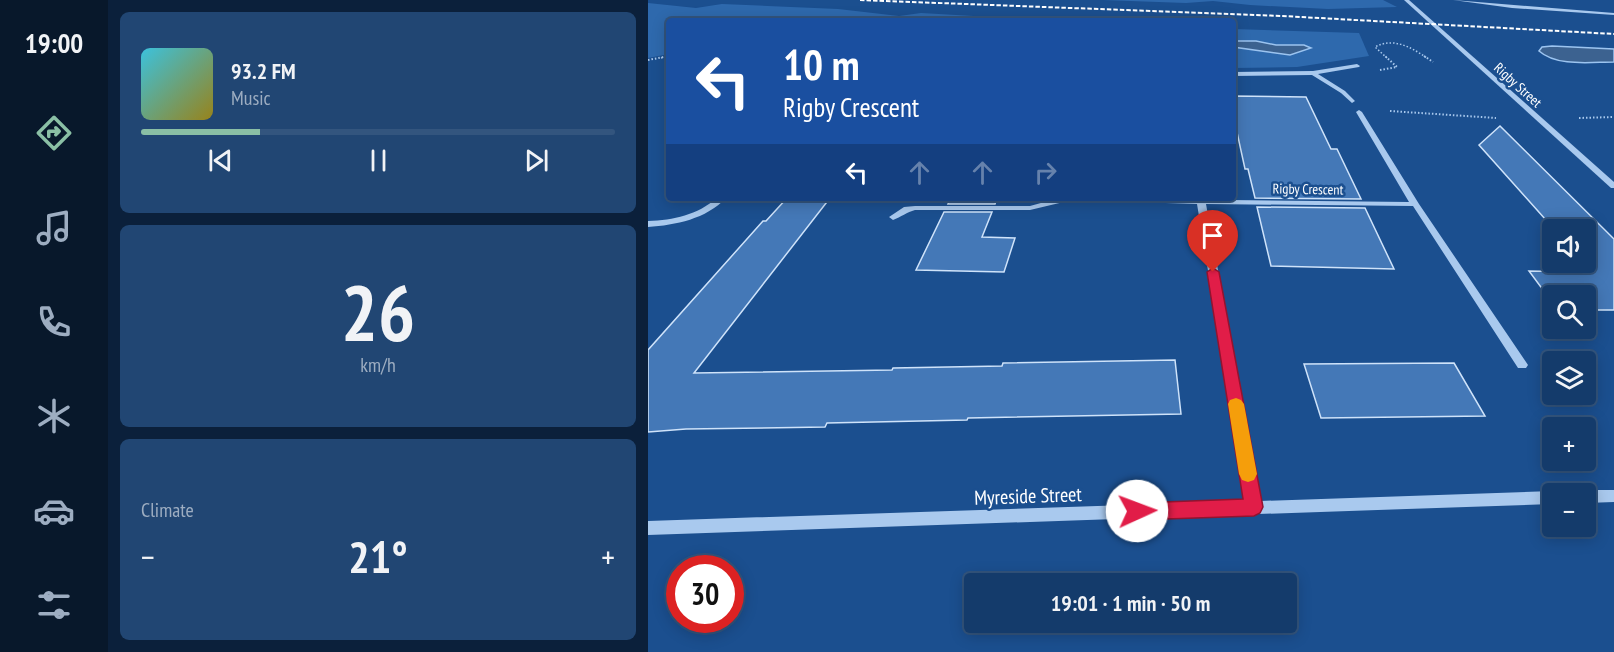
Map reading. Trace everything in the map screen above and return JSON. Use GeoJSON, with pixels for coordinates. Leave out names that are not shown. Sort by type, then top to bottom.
{"type":"FeatureCollection","features":[{"type":"Feature","properties":{"kind":"street","name":"Rigby Street"},"geometry":{"type":"LineString","coordinates":[[1406,0],[1614,186]]}},
{"type":"Feature","properties":{"kind":"street"},"geometry":{"type":"LineString","coordinates":[[1455,0],[1512,7],[1614,14]]}},
{"type":"Feature","properties":{"kind":"street"},"geometry":{"type":"LineString","coordinates":[[1236,74],[1313,73],[1357,66]]}},
{"type":"Feature","properties":{"kind":"street"},"geometry":{"type":"LineString","coordinates":[[1313,73],[1343,92],[1352,101]]}},
{"type":"Feature","properties":{"kind":"street"},"geometry":{"type":"LineString","coordinates":[[1359,112],[1415,204],[1522,365]]}},
{"type":"Feature","properties":{"kind":"street"},"geometry":{"type":"LineString","coordinates":[[648,224],[686,219],[703,212],[718,201]]}},
{"type":"Feature","properties":{"kind":"street"},"geometry":{"type":"LineString","coordinates":[[893,217],[906,209],[915,208],[1030,208],[1057,201]]}},
{"type":"Feature","properties":{"kind":"street","name":"Rigby Crescent"},"geometry":{"type":"LineString","coordinates":[[1169,201],[1415,204]]}},
{"type":"Feature","properties":{"kind":"street"},"geometry":{"type":"LineString","coordinates":[[1201,202],[1254,507]]}},
{"type":"Feature","properties":{"kind":"street"},"geometry":{"type":"LineString","coordinates":[[1596,497],[1612,499]]}},
{"type":"Feature","properties":{"kind":"street","name":"Myreside Street"},"geometry":{"type":"LineString","coordinates":[[648,528],[1542,498]]}},
{"type":"Feature","properties":{"kind":"path"},"geometry":{"type":"LineString","coordinates":[[1357,66],[1370,72],[1397,67],[1376,47],[1389,43],[1408,46],[1445,67],[1480,67]]}},
{"type":"Feature","properties":{"kind":"path"},"geometry":{"type":"LineString","coordinates":[[648,60],[666,57]]}},
{"type":"Feature","properties":{"kind":"path"},"geometry":{"type":"LineString","coordinates":[[1352,101],[1372,99],[1393,112]]}},
{"type":"Feature","properties":{"kind":"path"},"geometry":{"type":"LineString","coordinates":[[1359,112],[1538,119]]}},
{"type":"Feature","properties":{"kind":"shaded area"},"geometry":{"type":"Polygon","coordinates":[[[1103,0],[1383,0],[1397,7],[1328,9],[1213,1],[1186,3],[1103,0]]]}},
{"type":"Feature","properties":{"kind":"shaded area"},"geometry":{"type":"Polygon","coordinates":[[[648,3],[696,8],[722,4],[838,9],[899,16],[921,13],[1010,18],[666,18],[666,55],[648,58],[648,3]]]}},
{"type":"Feature","properties":{"kind":"shaded area"},"geometry":{"type":"Polygon","coordinates":[[[1236,29],[1359,33],[1369,56],[1297,67],[1236,68],[1236,29]]]}},
{"type":"Feature","properties":{"kind":"shaded area"},"geometry":{"type":"Polygon","coordinates":[[[1236,41],[1304,45],[1311,48],[1290,55],[1236,47],[1236,41]]]}},
{"type":"Feature","properties":{"kind":"shaded area"},"geometry":{"type":"Polygon","coordinates":[[[1542,47],[1614,49],[1614,62],[1565,62],[1546,56],[1539,51],[1542,47]]]}},
{"type":"Feature","properties":{"kind":"building"},"geometry":{"type":"Polygon","coordinates":[[[1236,96],[1306,97],[1331,149],[1337,149],[1361,199],[1255,198],[1248,169],[1245,169],[1236,128],[1236,96]]]}},
{"type":"Feature","properties":{"kind":"building"},"geometry":{"type":"Polygon","coordinates":[[[1500,126],[1594,219],[1545,219],[1479,145],[1500,126]]]}},
{"type":"Feature","properties":{"kind":"building"},"geometry":{"type":"Polygon","coordinates":[[[784,201],[828,201],[694,373],[892,370],[893,368],[1002,366],[1003,363],[1175,360],[1181,414],[968,418],[967,420],[827,423],[825,427],[686,429],[648,432],[648,350],[763,221],[766,221],[784,201]]]}},
{"type":"Feature","properties":{"kind":"building"},"geometry":{"type":"Polygon","coordinates":[[[950,201],[996,201],[995,204],[948,204],[950,201]]]}},
{"type":"Feature","properties":{"kind":"building"},"geometry":{"type":"Polygon","coordinates":[[[1257,207],[1365,208],[1394,269],[1271,266],[1257,207]]]}},
{"type":"Feature","properties":{"kind":"building"},"geometry":{"type":"Polygon","coordinates":[[[944,212],[992,212],[982,237],[1015,238],[1004,272],[916,270],[944,212]]]}},
{"type":"Feature","properties":{"kind":"building"},"geometry":{"type":"Polygon","coordinates":[[[1596,221],[1614,239],[1614,310],[1596,310],[1596,285],[1542,285],[1542,289],[1529,271],[1596,273],[1596,221]]]}},
{"type":"Feature","properties":{"kind":"building"},"geometry":{"type":"Polygon","coordinates":[[[1454,363],[1485,416],[1321,418],[1304,364],[1454,363]]]}},
{"type":"Feature","properties":{"kind":"railway"},"geometry":{"type":"LineString","coordinates":[[860,0],[1282,16],[1614,34]]}},
{"type":"Feature","properties":{"kind":"slow traffic"},"geometry":{"type":"LineString","coordinates":[[1236,404],[1248,474]]}},
{"type":"Feature","properties":{"kind":"route"},"geometry":{"type":"LineString","coordinates":[[1137,511],[1254,507],[1213,272]]}}]}
